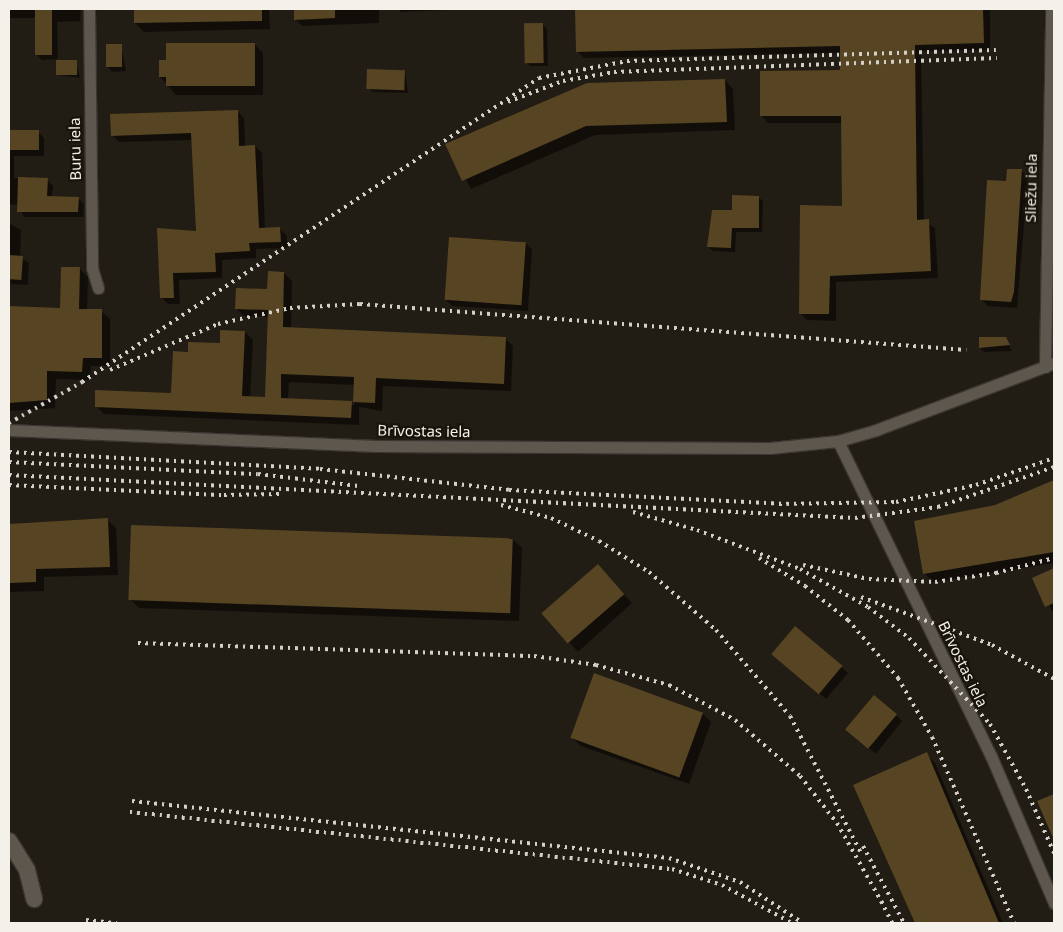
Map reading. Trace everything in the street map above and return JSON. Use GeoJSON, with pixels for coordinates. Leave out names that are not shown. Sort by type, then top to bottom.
{"type":"FeatureCollection","features":[{"type":"Feature","properties":{"kind":"street","name":"Buru iela"},"geometry":{"type":"LineString","coordinates":[[89,9],[92,268],[98,288]]}},
{"type":"Feature","properties":{"kind":"street","name":"Sliežu iela"},"geometry":{"type":"LineString","coordinates":[[1050,9],[1050,365]]}},
{"type":"Feature","properties":{"kind":"street","name":"Brīvostas iela"},"geometry":{"type":"LineString","coordinates":[[9,430],[377,446],[770,448],[838,441],[1050,365]]}},
{"type":"Feature","properties":{"kind":"street","name":"Brīvostas iela"},"geometry":{"type":"LineString","coordinates":[[838,441],[991,756],[1054,904]]}},
{"type":"Feature","properties":{"kind":"street"},"geometry":{"type":"LineString","coordinates":[[9,841],[27,870],[34,899]]}},
{"type":"Feature","properties":{"kind":"building"},"geometry":{"type":"Polygon","coordinates":[[[35,9],[52,9],[52,55],[35,55],[35,9]]]}},
{"type":"Feature","properties":{"kind":"building"},"geometry":{"type":"Polygon","coordinates":[[[134,9],[262,9],[262,21],[134,23],[134,9]]]}},
{"type":"Feature","properties":{"kind":"building"},"geometry":{"type":"Polygon","coordinates":[[[294,9],[335,9],[335,18],[294,20],[294,9]]]}},
{"type":"Feature","properties":{"kind":"building"},"geometry":{"type":"Polygon","coordinates":[[[575,9],[983,9],[984,43],[915,45],[917,220],[929,219],[931,271],[830,276],[829,314],[799,314],[800,205],[842,206],[841,116],[760,116],[760,71],[840,70],[840,46],[576,52],[575,9]]]}},
{"type":"Feature","properties":{"kind":"building"},"geometry":{"type":"Polygon","coordinates":[[[524,23],[543,23],[544,63],[525,63],[524,23]]]}},
{"type":"Feature","properties":{"kind":"building"},"geometry":{"type":"Polygon","coordinates":[[[166,43],[255,43],[255,86],[166,86],[166,77],[159,77],[159,60],[166,60],[166,43]]]}},
{"type":"Feature","properties":{"kind":"building"},"geometry":{"type":"Polygon","coordinates":[[[106,44],[122,44],[122,67],[106,67],[106,44]]]}},
{"type":"Feature","properties":{"kind":"building"},"geometry":{"type":"Polygon","coordinates":[[[56,60],[77,60],[77,75],[56,75],[56,60]]]}},
{"type":"Feature","properties":{"kind":"building"},"geometry":{"type":"Polygon","coordinates":[[[367,69],[405,70],[404,90],[366,89],[367,69]]]}},
{"type":"Feature","properties":{"kind":"building"},"geometry":{"type":"Polygon","coordinates":[[[725,79],[727,122],[586,126],[462,181],[445,144],[587,83],[725,79]]]}},
{"type":"Feature","properties":{"kind":"building"},"geometry":{"type":"Polygon","coordinates":[[[238,110],[239,146],[255,145],[259,228],[280,227],[281,242],[249,243],[250,251],[215,253],[216,272],[173,273],[174,298],[160,298],[157,228],[196,231],[191,133],[111,136],[110,114],[238,110]]]}},
{"type":"Feature","properties":{"kind":"building"},"geometry":{"type":"Polygon","coordinates":[[[9,130],[39,130],[39,150],[9,150],[9,130]]]}},
{"type":"Feature","properties":{"kind":"building"},"geometry":{"type":"Polygon","coordinates":[[[1007,169],[1022,169],[1014,292],[1011,302],[980,300],[987,180],[1006,181],[1007,169]]]}},
{"type":"Feature","properties":{"kind":"building"},"geometry":{"type":"Polygon","coordinates":[[[18,177],[48,178],[47,196],[79,197],[78,212],[17,212],[18,177]]]}},
{"type":"Feature","properties":{"kind":"building"},"geometry":{"type":"Polygon","coordinates":[[[732,195],[759,196],[759,228],[732,228],[731,248],[707,247],[712,210],[732,210],[732,195]]]}},
{"type":"Feature","properties":{"kind":"building"},"geometry":{"type":"Polygon","coordinates":[[[449,237],[526,242],[521,305],[445,300],[449,237]]]}},
{"type":"Feature","properties":{"kind":"building"},"geometry":{"type":"Polygon","coordinates":[[[9,255],[23,256],[21,280],[9,279],[9,255]]]}},
{"type":"Feature","properties":{"kind":"building"},"geometry":{"type":"Polygon","coordinates":[[[61,267],[80,267],[79,309],[102,309],[102,358],[83,358],[82,372],[47,371],[47,400],[9,403],[9,306],[60,308],[61,267]]]}},
{"type":"Feature","properties":{"kind":"building"},"geometry":{"type":"Polygon","coordinates":[[[268,271],[284,272],[283,327],[506,337],[504,384],[376,378],[375,403],[353,402],[354,377],[281,374],[281,398],[352,401],[351,418],[95,407],[95,390],[171,393],[173,351],[188,352],[188,342],[220,343],[220,330],[245,331],[242,396],[265,397],[268,310],[235,309],[236,288],[267,289],[268,271]]]}},
{"type":"Feature","properties":{"kind":"building"},"geometry":{"type":"Polygon","coordinates":[[[979,337],[1006,337],[1010,345],[979,348],[979,337]]]}},
{"type":"Feature","properties":{"kind":"building"},"geometry":{"type":"Polygon","coordinates":[[[1054,480],[1054,552],[923,574],[914,521],[995,505],[1054,480]]]}},
{"type":"Feature","properties":{"kind":"building"},"geometry":{"type":"Polygon","coordinates":[[[108,518],[110,567],[36,569],[36,582],[9,583],[9,524],[108,518]]]}},
{"type":"Feature","properties":{"kind":"building"},"geometry":{"type":"Polygon","coordinates":[[[131,525],[513,538],[510,613],[128,600],[131,525]]]}},
{"type":"Feature","properties":{"kind":"building"},"geometry":{"type":"Polygon","coordinates":[[[598,564],[624,594],[568,643],[541,613],[598,564]]]}},
{"type":"Feature","properties":{"kind":"building"},"geometry":{"type":"Polygon","coordinates":[[[1054,568],[1054,603],[1045,607],[1032,578],[1054,568]]]}},
{"type":"Feature","properties":{"kind":"building"},"geometry":{"type":"Polygon","coordinates":[[[795,626],[842,666],[819,694],[771,654],[795,626]]]}},
{"type":"Feature","properties":{"kind":"building"},"geometry":{"type":"Polygon","coordinates":[[[594,673],[703,713],[679,778],[570,738],[594,673]]]}},
{"type":"Feature","properties":{"kind":"building"},"geometry":{"type":"Polygon","coordinates":[[[874,695],[897,714],[868,749],[845,729],[874,695]]]}},
{"type":"Feature","properties":{"kind":"building"},"geometry":{"type":"Polygon","coordinates":[[[927,752],[999,923],[915,923],[853,785],[927,752]]]}},
{"type":"Feature","properties":{"kind":"building"},"geometry":{"type":"Polygon","coordinates":[[[1054,794],[1054,840],[1037,801],[1054,794]]]}},
{"type":"Feature","properties":{"kind":"railway"},"geometry":{"type":"LineString","coordinates":[[9,423],[82,382],[539,78],[627,61],[996,50]]}},
{"type":"Feature","properties":{"kind":"railway"},"geometry":{"type":"LineString","coordinates":[[508,102],[563,81],[614,72],[997,58]]}},
{"type":"Feature","properties":{"kind":"railway"},"geometry":{"type":"LineString","coordinates":[[110,370],[218,324],[290,308],[360,304],[966,350]]}},
{"type":"Feature","properties":{"kind":"railway"},"geometry":{"type":"LineString","coordinates":[[9,452],[320,469],[509,490],[787,504]]}},
{"type":"Feature","properties":{"kind":"railway"},"geometry":{"type":"LineString","coordinates":[[779,504],[896,502],[976,485],[1054,458]]}},
{"type":"Feature","properties":{"kind":"railway"},"geometry":{"type":"LineString","coordinates":[[9,462],[258,474],[358,486]]}},
{"type":"Feature","properties":{"kind":"railway"},"geometry":{"type":"LineString","coordinates":[[9,475],[855,518],[938,507],[1054,467]]}},
{"type":"Feature","properties":{"kind":"railway"},"geometry":{"type":"LineString","coordinates":[[9,485],[224,495],[280,494]]}},
{"type":"Feature","properties":{"kind":"railway"},"geometry":{"type":"LineString","coordinates":[[501,505],[551,518],[599,541],[649,572],[716,630],[790,716],[862,855]]}},
{"type":"Feature","properties":{"kind":"railway"},"geometry":{"type":"LineString","coordinates":[[633,512],[697,530],[800,569],[868,607],[909,638],[990,724],[1026,789],[1054,853]]}},
{"type":"Feature","properties":{"kind":"railway"},"geometry":{"type":"LineString","coordinates":[[759,558],[805,586],[848,620],[898,678],[932,737],[1014,923]]}},
{"type":"Feature","properties":{"kind":"railway"},"geometry":{"type":"LineString","coordinates":[[803,565],[869,579],[935,582],[996,573],[1054,558]]}},
{"type":"Feature","properties":{"kind":"railway"},"geometry":{"type":"LineString","coordinates":[[861,597],[992,645],[1054,679]]}},
{"type":"Feature","properties":{"kind":"railway"},"geometry":{"type":"LineString","coordinates":[[138,643],[534,656],[596,665],[669,685],[735,720],[800,776],[837,823],[884,906]]}},
{"type":"Feature","properties":{"kind":"railway"},"geometry":{"type":"LineString","coordinates":[[132,801],[669,858],[740,882],[803,923]]}},
{"type":"Feature","properties":{"kind":"railway"},"geometry":{"type":"LineString","coordinates":[[130,812],[672,869],[722,885],[792,923]]}},
{"type":"Feature","properties":{"kind":"railway"},"geometry":{"type":"LineString","coordinates":[[863,846],[904,923]]}},
{"type":"Feature","properties":{"kind":"railway"},"geometry":{"type":"LineString","coordinates":[[881,901],[892,923]]}},
{"type":"Feature","properties":{"kind":"railway"},"geometry":{"type":"LineString","coordinates":[[86,920],[117,923]]}}]}
